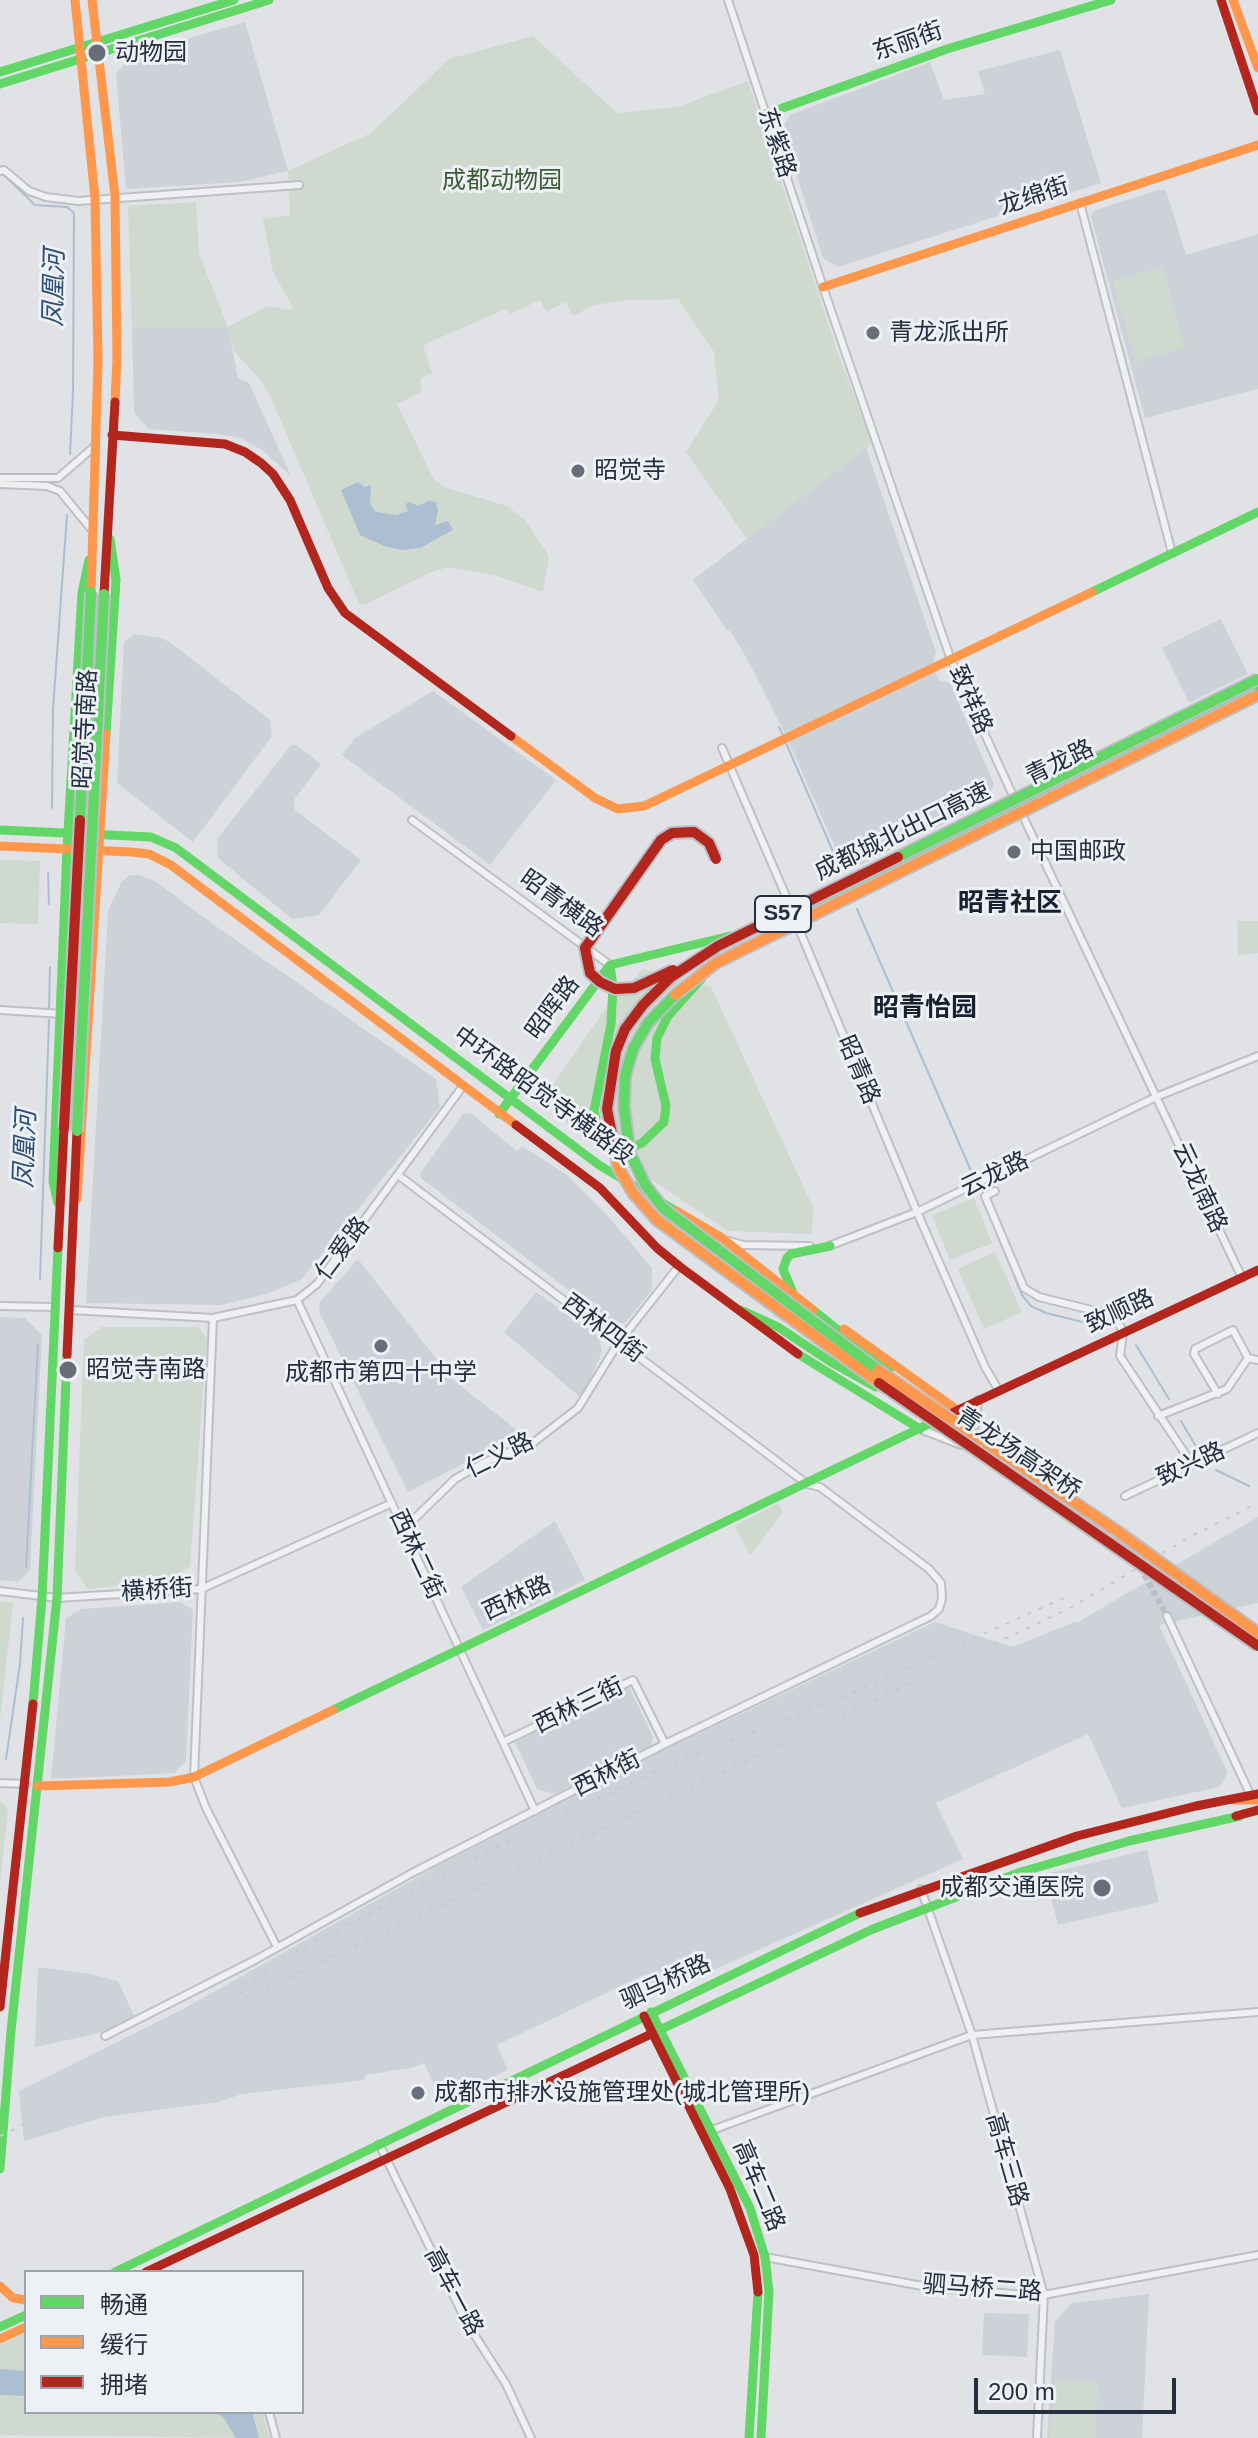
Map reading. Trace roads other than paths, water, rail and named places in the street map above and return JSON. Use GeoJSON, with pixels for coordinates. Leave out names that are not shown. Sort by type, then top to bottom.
{"type":"FeatureCollection","features":[{"type":"Feature","properties":{"kind":"main road","name":"昭觉寺南路"},"geometry":{"type":"LineString","coordinates":[[0,2169],[32,1785],[91,592],[98,361],[95,198],[75,0]]}},
{"type":"Feature","properties":{"kind":"main road","name":"昭觉寺南路"},"geometry":{"type":"LineString","coordinates":[[0,2007],[57,1598],[77,1131],[117,359],[115,196],[92,0]]}},
{"type":"Feature","properties":{"kind":"main road"},"geometry":{"type":"LineString","coordinates":[[0,72],[234,0]]}},
{"type":"Feature","properties":{"kind":"main road"},"geometry":{"type":"LineString","coordinates":[[0,84],[269,0]]}},
{"type":"Feature","properties":{"kind":"main road","name":"东丽街"},"geometry":{"type":"LineString","coordinates":[[766,114],[947,49],[1111,0]]}},
{"type":"Feature","properties":{"kind":"main road"},"geometry":{"type":"LineString","coordinates":[[1221,0],[1258,111]]}},
{"type":"Feature","properties":{"kind":"main road"},"geometry":{"type":"LineString","coordinates":[[1233,0],[1258,68]]}},
{"type":"Feature","properties":{"kind":"main road","name":"龙绵街"},"geometry":{"type":"LineString","coordinates":[[823,287],[1258,145]]}},
{"type":"Feature","properties":{"kind":"main road"},"geometry":{"type":"LineString","coordinates":[[112,435],[225,444],[261,463],[273,474],[290,500],[332,595],[345,613],[607,805],[618,809],[644,806],[730,767],[1258,512]]}},
{"type":"Feature","properties":{"kind":"main road","name":"昭觉寺南路"},"geometry":{"type":"LineString","coordinates":[[74,1218],[80,1185],[116,580],[109,531]]}},
{"type":"Feature","properties":{"kind":"main road","name":"昭觉寺南路"},"geometry":{"type":"LineString","coordinates":[[62,1217],[53,1182],[67,849],[82,593],[92,536]]}},
{"type":"Feature","properties":{"kind":"main road","name":"成都城北出口高速"},"geometry":{"type":"LineString","coordinates":[[759,1290],[657,1220],[633,1193],[618,1167],[607,1109],[609,1084],[616,1051],[625,1029],[643,1005],[671,977],[718,946],[1258,679]]}},
{"type":"Feature","properties":{"kind":"main road","name":"青龙路"},"geometry":{"type":"LineString","coordinates":[[794,917],[1258,687]]}},
{"type":"Feature","properties":{"kind":"main road","name":"成都城北出口高速"},"geometry":{"type":"LineString","coordinates":[[759,1290],[663,1208],[646,1186],[630,1153],[624,1124],[625,1076],[633,1049],[648,1023],[668,1000],[716,963],[1258,695]]}},
{"type":"Feature","properties":{"kind":"main road","name":"中环路昭觉寺横路段"},"geometry":{"type":"LineString","coordinates":[[0,830],[151,837],[176,848],[599,1165],[722,1238],[808,1306],[882,1354],[957,1410]]}},
{"type":"Feature","properties":{"kind":"main road"},"geometry":{"type":"LineString","coordinates":[[716,859],[709,843],[694,832],[672,833],[661,840],[590,938],[585,957],[595,978],[607,987],[624,990],[644,984],[718,946]]}},
{"type":"Feature","properties":{"kind":"main road","name":"中环路昭觉寺横路段"},"geometry":{"type":"LineString","coordinates":[[0,846],[149,854],[171,865],[600,1188],[657,1248],[679,1266],[810,1363],[920,1429]]}},
{"type":"Feature","properties":{"kind":"main road","name":"昭青横路"},"geometry":{"type":"LineString","coordinates":[[610,965],[702,944],[794,917]]}},
{"type":"Feature","properties":{"kind":"main road"},"geometry":{"type":"LineString","coordinates":[[610,965],[613,987],[611,1024],[594,1111],[599,1134],[616,1148],[632,1147],[651,1137],[664,1122],[666,1113],[655,1059],[657,1038],[668,1016],[716,963]]}},
{"type":"Feature","properties":{"kind":"main road","name":"昭晖路"},"geometry":{"type":"LineString","coordinates":[[499,1114],[610,965]]}},
{"type":"Feature","properties":{"kind":"main road"},"geometry":{"type":"LineString","coordinates":[[793,1293],[783,1269],[787,1258],[791,1254],[830,1246]]}},
{"type":"Feature","properties":{"kind":"main road","name":"致顺路"},"geometry":{"type":"LineString","coordinates":[[999,1391],[1258,1270]]}},
{"type":"Feature","properties":{"kind":"main road","name":"青龙场高架桥"},"geometry":{"type":"LineString","coordinates":[[759,1290],[929,1403],[1258,1631]]}},
{"type":"Feature","properties":{"kind":"main road","name":"青龙场高架桥"},"geometry":{"type":"LineString","coordinates":[[759,1290],[921,1412],[1111,1542],[1258,1648]]}},
{"type":"Feature","properties":{"kind":"main road"},"geometry":{"type":"LineString","coordinates":[[808,1306],[929,1403]]}},
{"type":"Feature","properties":{"kind":"main road"},"geometry":{"type":"LineString","coordinates":[[741,1310],[778,1327],[831,1362],[921,1412]]}},
{"type":"Feature","properties":{"kind":"main road","name":"西林路"},"geometry":{"type":"LineString","coordinates":[[32,1785],[170,1782],[194,1777],[999,1391]]}},
{"type":"Feature","properties":{"kind":"main road","name":"驷马桥路"},"geometry":{"type":"LineString","coordinates":[[119,2270],[863,1912],[921,1889],[1126,1822],[1256,1797]]}},
{"type":"Feature","properties":{"kind":"main road","name":"驷马桥路"},"geometry":{"type":"LineString","coordinates":[[154,2270],[873,1929],[928,1906],[1062,1860],[1129,1841],[1258,1812]]}},
{"type":"Feature","properties":{"kind":"main road","name":"高车二路"},"geometry":{"type":"LineString","coordinates":[[648,2014],[712,2130],[750,2208],[769,2292],[761,2438]]}},
{"type":"Feature","properties":{"kind":"main road","name":"高车二路"},"geometry":{"type":"LineString","coordinates":[[657,2031],[760,2256],[749,2438]]}},
{"type":"Feature","properties":{"kind":"main road"},"geometry":{"type":"LineString","coordinates":[[0,2286],[13,2298],[24,2300]]}},
{"type":"Feature","properties":{"kind":"main road"},"geometry":{"type":"LineString","coordinates":[[0,2327],[24,2316]]}},
{"type":"Feature","properties":{"kind":"main road"},"geometry":{"type":"LineString","coordinates":[[0,2339],[24,2328]]}},
{"type":"Feature","properties":{"kind":"street","name":"东紫路"},"geometry":{"type":"LineString","coordinates":[[728,0],[823,287]]}},
{"type":"Feature","properties":{"kind":"street"},"geometry":{"type":"LineString","coordinates":[[2,170],[29,191],[46,197],[78,201],[299,185]]}},
{"type":"Feature","properties":{"kind":"street"},"geometry":{"type":"LineString","coordinates":[[1080,203],[1172,553]]}},
{"type":"Feature","properties":{"kind":"street","name":"致祥路"},"geometry":{"type":"LineString","coordinates":[[823,287],[951,660],[1156,1097]]}},
{"type":"Feature","properties":{"kind":"street"},"geometry":{"type":"LineString","coordinates":[[0,478],[58,478],[95,446]]}},
{"type":"Feature","properties":{"kind":"street"},"geometry":{"type":"LineString","coordinates":[[0,484],[47,486],[60,491],[92,536]]}},
{"type":"Feature","properties":{"kind":"street","name":"昭青路"},"geometry":{"type":"LineString","coordinates":[[722,748],[917,1212],[985,1367],[999,1391]]}},
{"type":"Feature","properties":{"kind":"street","name":"昭青横路"},"geometry":{"type":"LineString","coordinates":[[412,820],[610,965]]}},
{"type":"Feature","properties":{"kind":"street"},"geometry":{"type":"LineString","coordinates":[[0,1010],[91,1016]]}},
{"type":"Feature","properties":{"kind":"street","name":"云龙路"},"geometry":{"type":"LineString","coordinates":[[722,1238],[743,1245],[830,1246],[917,1212],[1156,1097],[1258,1056]]}},
{"type":"Feature","properties":{"kind":"street","name":"仁爱路"},"geometry":{"type":"LineString","coordinates":[[71,1310],[213,1318],[297,1300],[317,1284],[463,1086]]}},
{"type":"Feature","properties":{"kind":"street","name":"云龙南路"},"geometry":{"type":"LineString","coordinates":[[1156,1097],[1242,1278]]}},
{"type":"Feature","properties":{"kind":"street","name":"西林四街"},"geometry":{"type":"LineString","coordinates":[[398,1175],[807,1484]]}},
{"type":"Feature","properties":{"kind":"street"},"geometry":{"type":"LineString","coordinates":[[995,1191],[985,1196],[1024,1288],[1039,1297],[1116,1316],[1123,1333],[1120,1356],[1192,1464]]}},
{"type":"Feature","properties":{"kind":"street","name":"仁义路"},"geometry":{"type":"LineString","coordinates":[[404,1529],[455,1479],[485,1462],[534,1442],[578,1408],[619,1342],[679,1266]]}},
{"type":"Feature","properties":{"kind":"street","name":"西林二街"},"geometry":{"type":"LineString","coordinates":[[297,1300],[535,1811]]}},
{"type":"Feature","properties":{"kind":"street"},"geometry":{"type":"LineString","coordinates":[[0,1306],[55,1307]]}},
{"type":"Feature","properties":{"kind":"street"},"geometry":{"type":"LineString","coordinates":[[213,1318],[194,1777],[206,1808],[277,1947]]}},
{"type":"Feature","properties":{"kind":"street"},"geometry":{"type":"LineString","coordinates":[[1218,1394],[1194,1354],[1195,1349],[1233,1330],[1248,1358]]}},
{"type":"Feature","properties":{"kind":"street"},"geometry":{"type":"LineString","coordinates":[[1158,1416],[1227,1389],[1248,1358]]}},
{"type":"Feature","properties":{"kind":"street"},"geometry":{"type":"LineString","coordinates":[[1248,1358],[1258,1360]]}},
{"type":"Feature","properties":{"kind":"street"},"geometry":{"type":"LineString","coordinates":[[972,1450],[978,1400]]}},
{"type":"Feature","properties":{"kind":"street"},"geometry":{"type":"LineString","coordinates":[[920,1429],[972,1450],[1090,1529],[1120,1540],[1131,1549]]}},
{"type":"Feature","properties":{"kind":"street","name":"致兴路"},"geometry":{"type":"LineString","coordinates":[[1125,1496],[1258,1433]]}},
{"type":"Feature","properties":{"kind":"street","name":"西林街"},"geometry":{"type":"LineString","coordinates":[[105,2036],[412,1873],[665,1744],[918,1623],[939,1609],[941,1583],[935,1574],[820,1487],[807,1484]]}},
{"type":"Feature","properties":{"kind":"street","name":"横桥街"},"geometry":{"type":"LineString","coordinates":[[0,1591],[57,1598],[201,1589],[392,1503]]}},
{"type":"Feature","properties":{"kind":"street"},"geometry":{"type":"LineString","coordinates":[[1167,1616],[1256,1797]]}},
{"type":"Feature","properties":{"kind":"street","name":"西林三街"},"geometry":{"type":"LineString","coordinates":[[503,1742],[633,1680],[665,1744]]}},
{"type":"Feature","properties":{"kind":"street"},"geometry":{"type":"LineString","coordinates":[[0,1783],[32,1785]]}},
{"type":"Feature","properties":{"kind":"street","name":"高车三路"},"geometry":{"type":"LineString","coordinates":[[921,1889],[972,2035],[1044,2295],[1037,2438]]}},
{"type":"Feature","properties":{"kind":"street"},"geometry":{"type":"LineString","coordinates":[[712,2130],[972,2035],[1258,2012]]}},
{"type":"Feature","properties":{"kind":"street","name":"高车一路"},"geometry":{"type":"LineString","coordinates":[[379,2144],[468,2325],[506,2384],[531,2438]]}},
{"type":"Feature","properties":{"kind":"street","name":"驷马桥二路"},"geometry":{"type":"LineString","coordinates":[[760,2256],[928,2287],[1044,2295],[1258,2255]]}},
{"type":"Feature","properties":{"kind":"street"},"geometry":{"type":"LineString","coordinates":[[270,2414],[276,2438]]}},
{"type":"Feature","properties":{"kind":"water"},"geometry":{"type":"Polygon","coordinates":[[[358,482],[365,487],[371,485],[370,504],[376,512],[397,515],[408,511],[405,504],[410,502],[418,506],[428,501],[436,502],[435,525],[448,521],[453,530],[420,548],[402,550],[360,535],[341,490],[358,482]]]}},
{"type":"Feature","properties":{"kind":"water"},"geometry":{"type":"Polygon","coordinates":[[[0,2369],[24,2371],[24,2396],[0,2395],[0,2369]]]}},
{"type":"Feature","properties":{"kind":"water"},"geometry":{"type":"Polygon","coordinates":[[[218,2414],[253,2414],[259,2438],[236,2438],[223,2417],[218,2414]]]}},
{"type":"Feature","properties":{"kind":"waterway","name":"凤凰河"},"geometry":{"type":"LineString","coordinates":[[1,172],[35,205],[67,207],[74,213],[70,454]]}},
{"type":"Feature","properties":{"kind":"waterway","name":"凤凰河"},"geometry":{"type":"LineString","coordinates":[[52,808],[53,709],[67,515]]}},
{"type":"Feature","properties":{"kind":"waterway"},"geometry":{"type":"LineString","coordinates":[[779,727],[784,737]]}},
{"type":"Feature","properties":{"kind":"waterway"},"geometry":{"type":"LineString","coordinates":[[786,743],[841,870]]}},
{"type":"Feature","properties":{"kind":"waterway","name":"凤凰河"},"geometry":{"type":"LineString","coordinates":[[48,872],[49,904]]}},
{"type":"Feature","properties":{"kind":"waterway"},"geometry":{"type":"LineString","coordinates":[[857,909],[972,1173]]}},
{"type":"Feature","properties":{"kind":"waterway","name":"凤凰河"},"geometry":{"type":"LineString","coordinates":[[49,1008],[50,967]]}},
{"type":"Feature","properties":{"kind":"waterway","name":"凤凰河"},"geometry":{"type":"LineString","coordinates":[[40,1279],[49,1020]]}},
{"type":"Feature","properties":{"kind":"waterway"},"geometry":{"type":"LineString","coordinates":[[983,1199],[1022,1295],[1031,1306],[1046,1313],[1103,1327]]}},
{"type":"Feature","properties":{"kind":"waterway","name":"凤凰河"},"geometry":{"type":"LineString","coordinates":[[26,1567],[38,1345]]}},
{"type":"Feature","properties":{"kind":"waterway"},"geometry":{"type":"LineString","coordinates":[[1136,1345],[1169,1399]]}},
{"type":"Feature","properties":{"kind":"waterway"},"geometry":{"type":"LineString","coordinates":[[1181,1421],[1197,1448]]}},
{"type":"Feature","properties":{"kind":"waterway"},"geometry":{"type":"LineString","coordinates":[[1216,1470],[1249,1486]]}},
{"type":"Feature","properties":{"kind":"waterway","name":"凤凰河"},"geometry":{"type":"LineString","coordinates":[[6,1759],[20,1664],[23,1618]]}},
{"type":"Feature","properties":{"kind":"tunnel"},"geometry":{"type":"LineString","coordinates":[[1140,1567],[1167,1616]]}},
{"type":"Feature","properties":{"kind":"railway"},"geometry":{"type":"LineString","coordinates":[[245,1998],[1072,1607],[1188,1538],[1258,1503]]}},
{"type":"Feature","properties":{"kind":"railway"},"geometry":{"type":"LineString","coordinates":[[565,1814],[672,1764],[843,1697],[1068,1596]]}},
{"type":"Feature","properties":{"kind":"railway"},"geometry":{"type":"LineString","coordinates":[[243,1985],[303,1948],[518,1836]]}},
{"type":"Feature","properties":{"kind":"railway"},"geometry":{"type":"LineString","coordinates":[[229,2001],[253,1985]]}},
{"type":"Feature","properties":{"kind":"railway"},"geometry":{"type":"LineString","coordinates":[[0,2136],[57,2108]]}},
{"type":"Feature","properties":{"kind":"place","name":"动物园"},"geometry":{"type":"Point","coordinates":[97,53]}},
{"type":"Feature","properties":{"kind":"place","name":"青龙派出所"},"geometry":{"type":"Point","coordinates":[873,333]}},
{"type":"Feature","properties":{"kind":"place","name":"昭觉寺"},"geometry":{"type":"Point","coordinates":[578,471]}},
{"type":"Feature","properties":{"kind":"place","name":"中国邮政"},"geometry":{"type":"Point","coordinates":[1014,852]}},
{"type":"Feature","properties":{"kind":"place","name":"成都市第四十中学"},"geometry":{"type":"Point","coordinates":[381,1346]}},
{"type":"Feature","properties":{"kind":"place","name":"昭觉寺南路"},"geometry":{"type":"Point","coordinates":[68,1370]}},
{"type":"Feature","properties":{"kind":"place","name":"成都交通医院"},"geometry":{"type":"Point","coordinates":[1102,1888]}},
{"type":"Feature","properties":{"kind":"place","name":"成都市排水设施管理处(城北管理所)"},"geometry":{"type":"Point","coordinates":[418,2093]}},
{"type":"Feature","properties":{"kind":"district","name":"昭青社区"},"geometry":{"type":"Point","coordinates":[1010,904]}},
{"type":"Feature","properties":{"kind":"district","name":"昭青怡园"},"geometry":{"type":"Point","coordinates":[925,1009]}},
{"type":"Feature","properties":{"kind":"park label","name":"成都动物园"},"geometry":{"type":"Point","coordinates":[502,181]}}]}
